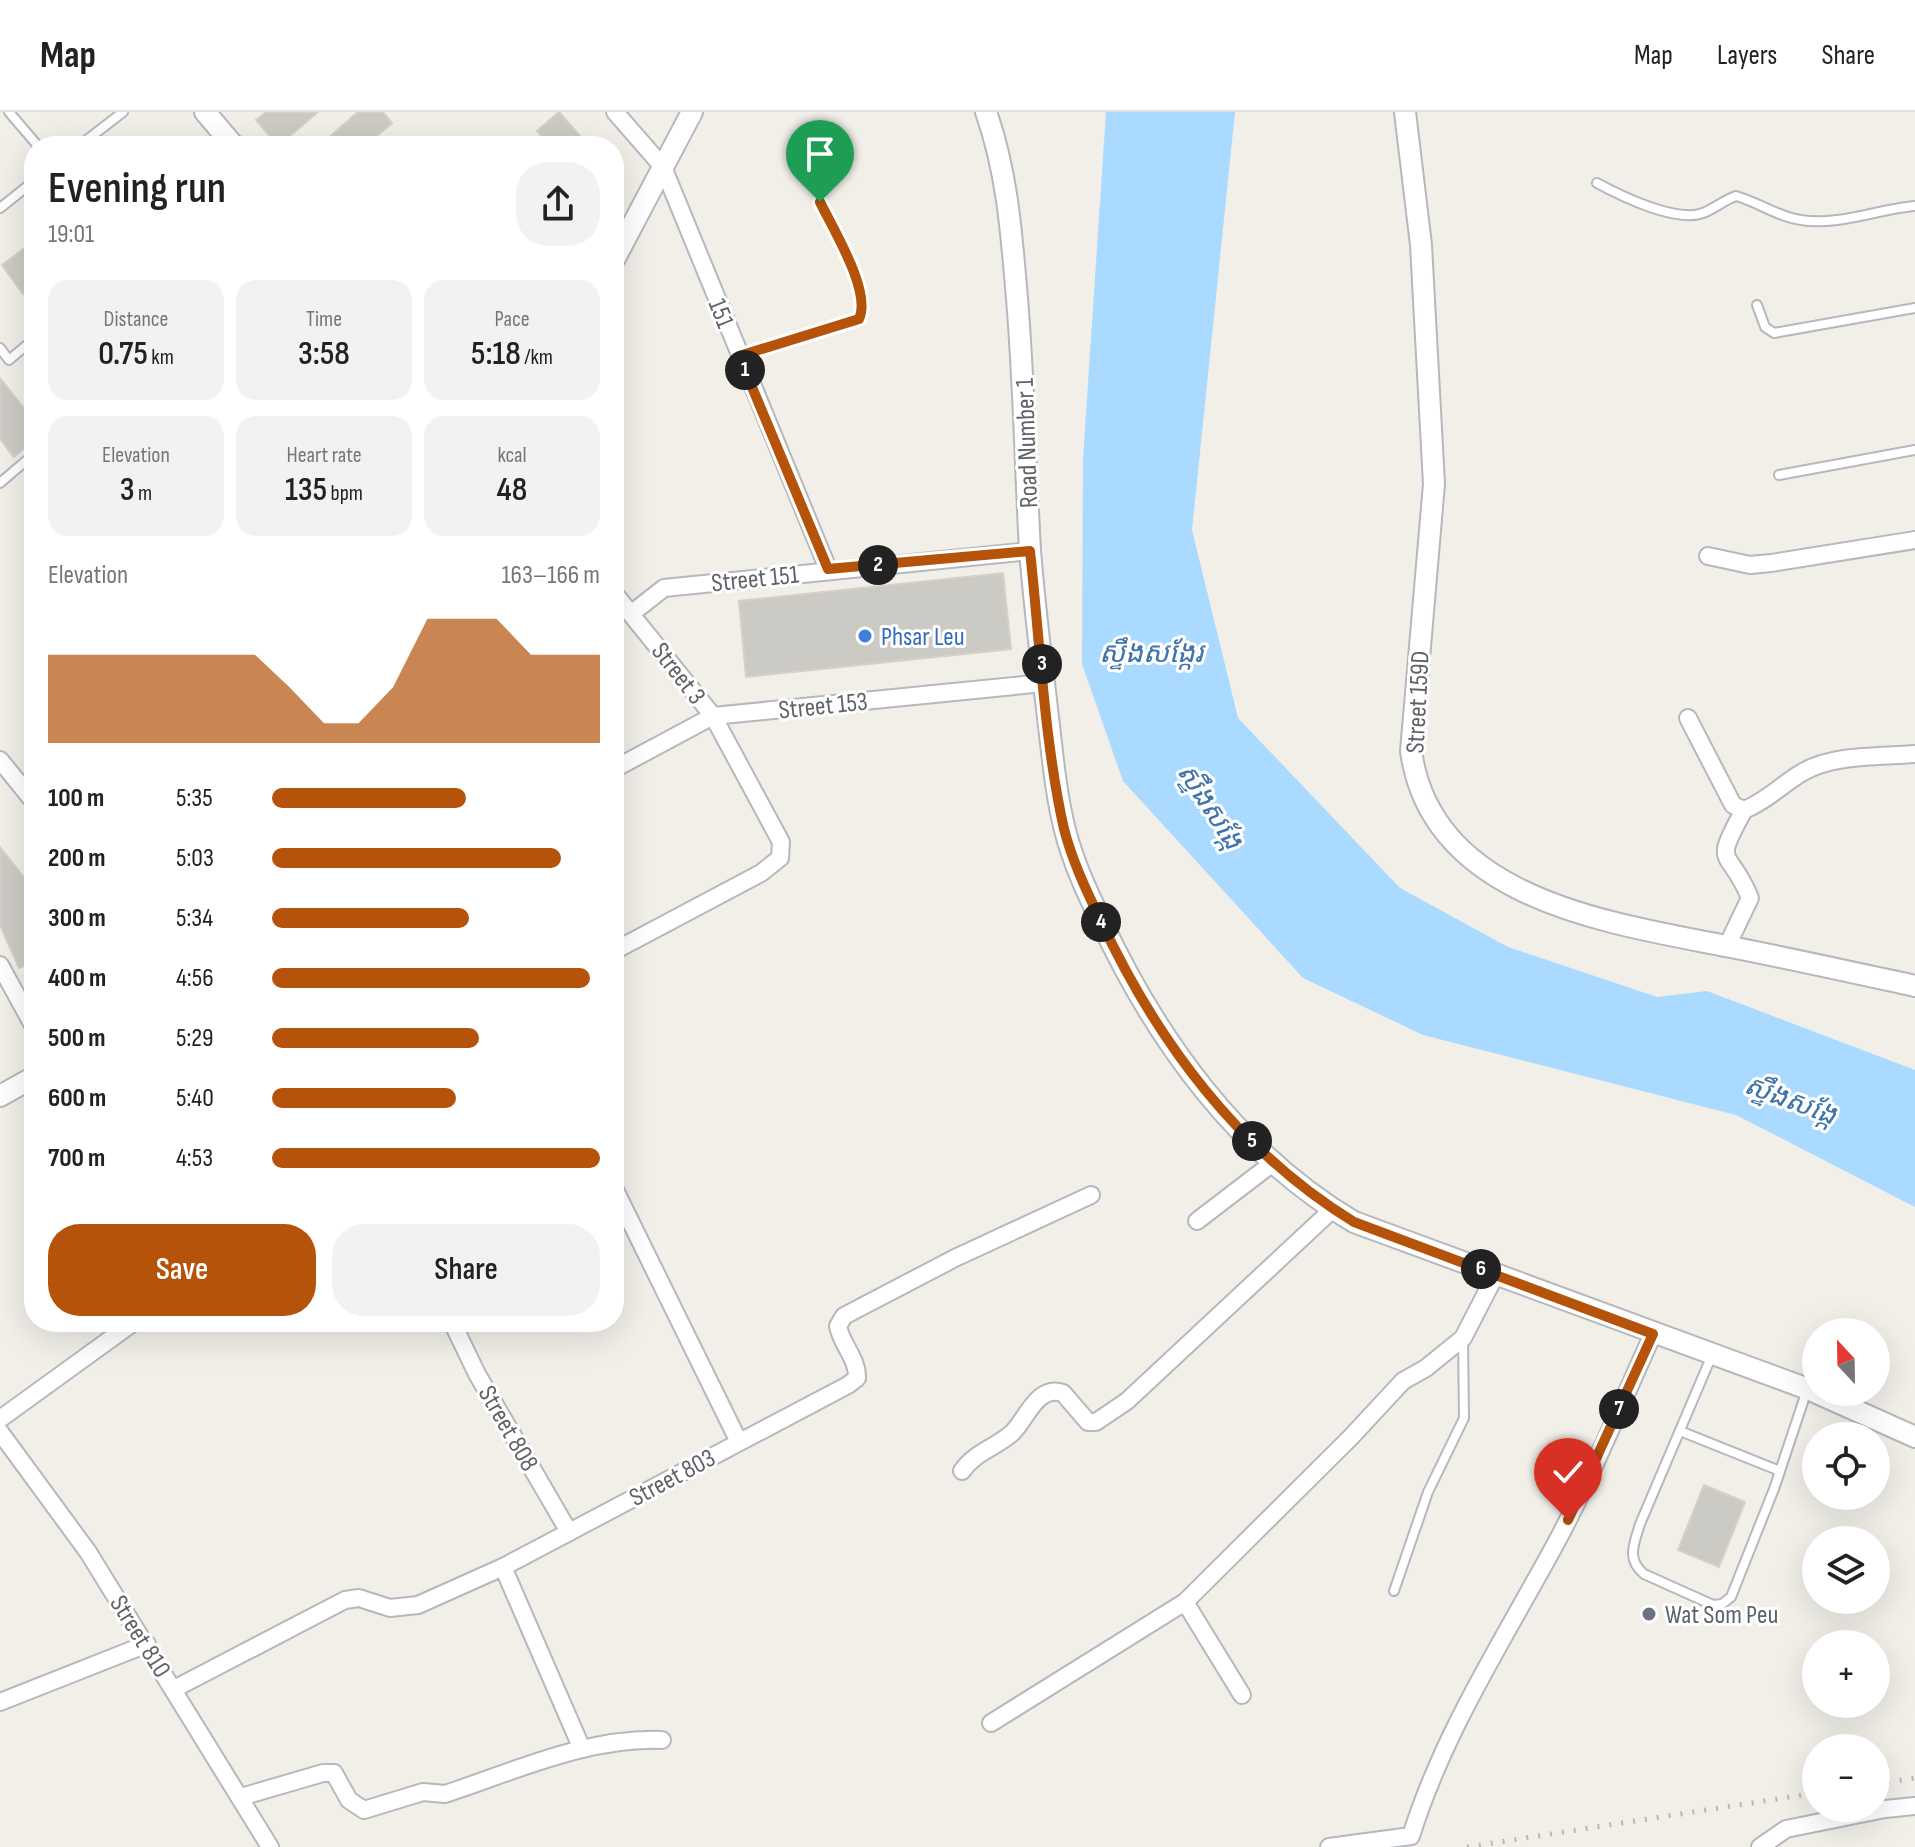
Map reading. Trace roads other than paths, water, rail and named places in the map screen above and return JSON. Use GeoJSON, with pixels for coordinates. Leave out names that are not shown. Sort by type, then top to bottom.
{"type":"FeatureCollection","features":[{"type":"Feature","properties":{"kind":"street"},"geometry":{"type":"LineString","coordinates":[[205,112],[225,136]]}},
{"type":"Feature","properties":{"kind":"street","name":"151"},"geometry":{"type":"LineString","coordinates":[[615,112],[663,167],[828,569]]}},
{"type":"Feature","properties":{"kind":"street"},"geometry":{"type":"LineString","coordinates":[[624,241],[692,112]]}},
{"type":"Feature","properties":{"kind":"street","name":"Road Number 1"},"geometry":{"type":"LineString","coordinates":[[986,112],[1006,177],[1026,400],[1030,551],[1044,683],[1065,831],[1084,885],[1140,998],[1178,1056],[1223,1113],[1274,1162],[1354,1222],[1802,1387]]}},
{"type":"Feature","properties":{"kind":"street","name":"Street 159D"},"geometry":{"type":"LineString","coordinates":[[1405,112],[1421,245],[1434,484],[1411,751],[1415,779],[1428,806],[1455,841],[1488,872],[1520,890],[1576,914],[1915,986]]}},
{"type":"Feature","properties":{"kind":"street"},"geometry":{"type":"LineString","coordinates":[[1708,556],[1750,565],[1915,540]]}},
{"type":"Feature","properties":{"kind":"street","name":"Street 151"},"geometry":{"type":"LineString","coordinates":[[632,613],[664,588],[828,569],[1030,551]]}},
{"type":"Feature","properties":{"kind":"street","name":"Street 3"},"geometry":{"type":"LineString","coordinates":[[624,604],[713,716],[781,842],[780,858],[761,873],[624,946]]}},
{"type":"Feature","properties":{"kind":"street","name":"Street 153"},"geometry":{"type":"LineString","coordinates":[[624,764],[713,716],[1044,683]]}},
{"type":"Feature","properties":{"kind":"street"},"geometry":{"type":"LineString","coordinates":[[1688,718],[1733,805],[1744,810]]}},
{"type":"Feature","properties":{"kind":"street"},"geometry":{"type":"LineString","coordinates":[[1727,946],[1750,898],[1724,853],[1725,844],[1744,810],[1760,804],[1804,771],[1830,762],[1915,754]]}},
{"type":"Feature","properties":{"kind":"street"},"geometry":{"type":"LineString","coordinates":[[0,760],[24,790]]}},
{"type":"Feature","properties":{"kind":"street"},"geometry":{"type":"LineString","coordinates":[[0,965],[24,1009]]}},
{"type":"Feature","properties":{"kind":"street"},"geometry":{"type":"LineString","coordinates":[[0,1096],[24,1083]]}},
{"type":"Feature","properties":{"kind":"street"},"geometry":{"type":"LineString","coordinates":[[1197,1221],[1274,1162]]}},
{"type":"Feature","properties":{"kind":"street","name":"Street 803"},"geometry":{"type":"LineString","coordinates":[[174,1689],[345,1600],[359,1598],[390,1608],[404,1608],[503,1567],[739,1442],[857,1378],[857,1369],[840,1337],[838,1326],[844,1316],[955,1258],[1091,1195]]}},
{"type":"Feature","properties":{"kind":"street"},"geometry":{"type":"LineString","coordinates":[[624,1208],[739,1442]]}},
{"type":"Feature","properties":{"kind":"street"},"geometry":{"type":"LineString","coordinates":[[962,1471],[970,1459],[1010,1434],[1036,1400],[1052,1392],[1063,1393],[1088,1422],[1096,1422],[1127,1401],[1333,1209]]}},
{"type":"Feature","properties":{"kind":"street"},"geometry":{"type":"LineString","coordinates":[[991,1723],[1185,1602],[1403,1381],[1426,1368],[1463,1338],[1496,1274]]}},
{"type":"Feature","properties":{"kind":"street"},"geometry":{"type":"LineString","coordinates":[[0,1419],[120,1332]]}},
{"type":"Feature","properties":{"kind":"street","name":"Street 808"},"geometry":{"type":"LineString","coordinates":[[457,1332],[477,1374],[569,1532]]}},
{"type":"Feature","properties":{"kind":"street"},"geometry":{"type":"LineString","coordinates":[[1329,1847],[1411,1836],[1427,1785],[1473,1690],[1505,1638],[1568,1520],[1653,1334]]}},
{"type":"Feature","properties":{"kind":"street","name":"Road Number 1"},"geometry":{"type":"LineString","coordinates":[[1846,1406],[1915,1437]]}},
{"type":"Feature","properties":{"kind":"street","name":"Street 810"},"geometry":{"type":"LineString","coordinates":[[0,1432],[88,1552],[270,1847]]}},
{"type":"Feature","properties":{"kind":"street"},"geometry":{"type":"LineString","coordinates":[[503,1567],[582,1749]]}},
{"type":"Feature","properties":{"kind":"street"},"geometry":{"type":"LineString","coordinates":[[1185,1602],[1242,1695]]}},
{"type":"Feature","properties":{"kind":"street"},"geometry":{"type":"LineString","coordinates":[[0,1702],[147,1644]]}},
{"type":"Feature","properties":{"kind":"street"},"geometry":{"type":"LineString","coordinates":[[241,1797],[323,1773],[334,1773],[349,1800],[364,1810],[423,1792],[445,1794],[582,1749],[634,1739],[662,1740]]}},
{"type":"Feature","properties":{"kind":"street"},"geometry":{"type":"LineString","coordinates":[[1760,1847],[1786,1829],[1915,1806]]}},
{"type":"Feature","properties":{"kind":"lane"},"geometry":{"type":"LineString","coordinates":[[9,112],[29,136]]}},
{"type":"Feature","properties":{"kind":"lane"},"geometry":{"type":"LineString","coordinates":[[92,136],[123,112]]}},
{"type":"Feature","properties":{"kind":"lane"},"geometry":{"type":"LineString","coordinates":[[1597,183],[1632,202],[1691,216],[1736,196],[1780,215],[1823,222],[1888,208],[1915,206]]}},
{"type":"Feature","properties":{"kind":"lane"},"geometry":{"type":"LineString","coordinates":[[0,208],[24,189]]}},
{"type":"Feature","properties":{"kind":"lane"},"geometry":{"type":"LineString","coordinates":[[739,356],[859,319],[864,309],[858,284],[820,202]]}},
{"type":"Feature","properties":{"kind":"lane"},"geometry":{"type":"LineString","coordinates":[[1757,305],[1765,327],[1774,333],[1915,308]]}},
{"type":"Feature","properties":{"kind":"lane"},"geometry":{"type":"LineString","coordinates":[[0,367],[24,347]]}},
{"type":"Feature","properties":{"kind":"lane"},"geometry":{"type":"LineString","coordinates":[[0,348],[9,360]]}},
{"type":"Feature","properties":{"kind":"lane"},"geometry":{"type":"LineString","coordinates":[[1779,475],[1915,450]]}},
{"type":"Feature","properties":{"kind":"lane"},"geometry":{"type":"LineString","coordinates":[[0,469],[3,480],[24,462]]}},
{"type":"Feature","properties":{"kind":"lane"},"geometry":{"type":"LineString","coordinates":[[1394,1591],[1428,1492],[1464,1418],[1463,1338]]}},
{"type":"Feature","properties":{"kind":"lane"},"geometry":{"type":"LineString","coordinates":[[1712,1355],[1640,1524],[1632,1560],[1644,1574],[1718,1606],[1731,1597],[1802,1406]]}},
{"type":"Feature","properties":{"kind":"lane"},"geometry":{"type":"LineString","coordinates":[[1680,1431],[1780,1471]]}},
{"type":"Feature","properties":{"kind":"water","name":"ស្ទឹងសង្កែរ"},"geometry":{"type":"Polygon","coordinates":[[[1106,112],[1235,112],[1192,530],[1238,718],[1400,888],[1508,947],[1657,997],[1707,991],[1915,1070],[1915,1207],[1736,1115],[1423,1035],[1303,978],[1123,781],[1082,664],[1083,458],[1106,112]]]}},
{"type":"Feature","properties":{"kind":"railway"},"geometry":{"type":"LineString","coordinates":[[1890,1782],[1915,1778]]}},
{"type":"Feature","properties":{"kind":"railway"},"geometry":{"type":"LineString","coordinates":[[1467,1847],[1802,1795]]}},
{"type":"Feature","properties":{"kind":"place","name":"Phsar Leu"},"geometry":{"type":"Point","coordinates":[865,636]}},
{"type":"Feature","properties":{"kind":"place","name":"Wat Som Peu"},"geometry":{"type":"Point","coordinates":[1649,1614]}},
{"type":"Feature","properties":{"kind":"water label","name":"ស្ទឹងសង្កែ"},"geometry":{"type":"Point","coordinates":[1211,806]}},
{"type":"Feature","properties":{"kind":"water label","name":"ស្ទឹងសង្កែ"},"geometry":{"type":"Point","coordinates":[1791,1099]}}]}
